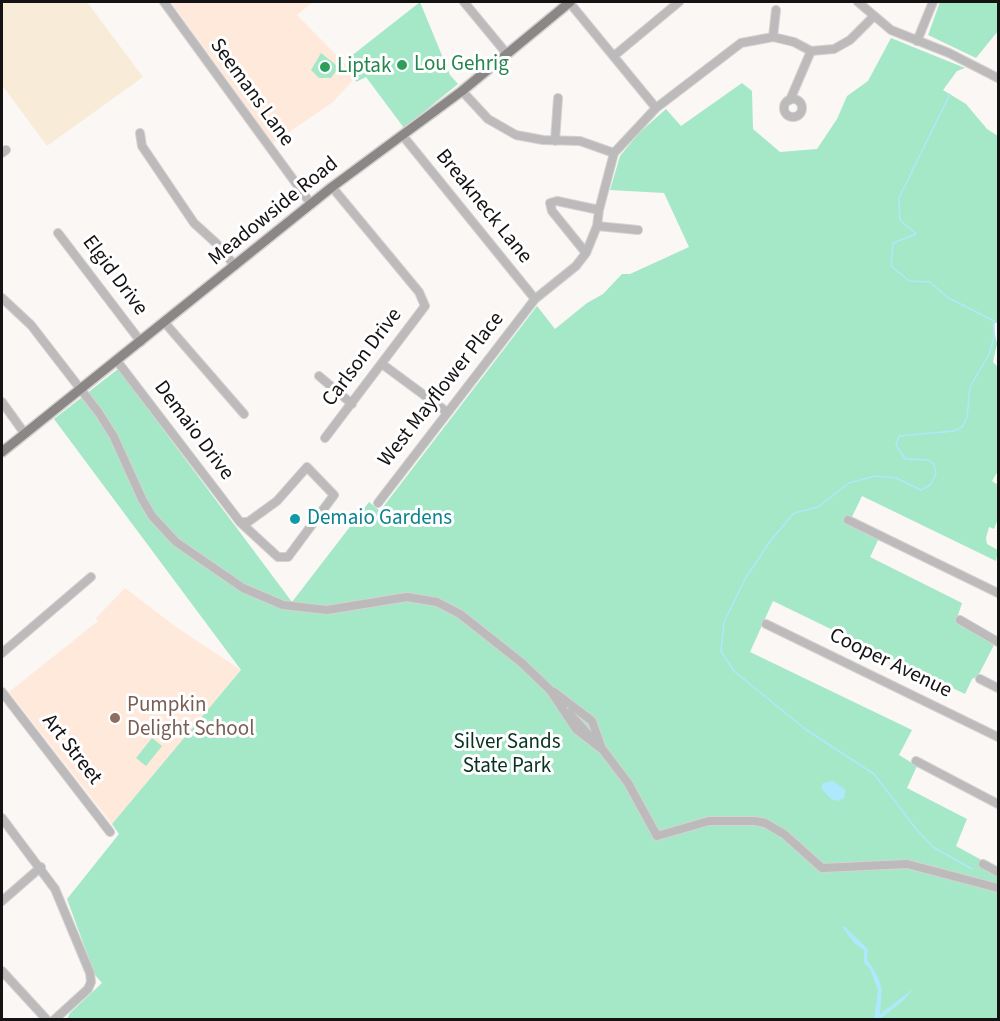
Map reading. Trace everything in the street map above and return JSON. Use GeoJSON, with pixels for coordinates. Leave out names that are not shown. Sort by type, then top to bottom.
{"type":"FeatureCollection","features":[{"type":"Feature","properties":{"kind":"main road","name":"Meadowside Road"},"geometry":{"type":"LineString","coordinates":[[2,452],[332,187],[462,91],[569,2]]}},
{"type":"Feature","properties":{"kind":"street","name":"Seemans Lane"},"geometry":{"type":"LineString","coordinates":[[164,2],[311,204]]}},
{"type":"Feature","properties":{"kind":"street"},"geometry":{"type":"LineString","coordinates":[[464,2],[507,54]]}},
{"type":"Feature","properties":{"kind":"street"},"geometry":{"type":"LineString","coordinates":[[569,2],[615,55],[656,108]]}},
{"type":"Feature","properties":{"kind":"street"},"geometry":{"type":"LineString","coordinates":[[615,55],[679,2]]}},
{"type":"Feature","properties":{"kind":"street"},"geometry":{"type":"LineString","coordinates":[[858,2],[891,30],[949,53],[999,78]]}},
{"type":"Feature","properties":{"kind":"street"},"geometry":{"type":"LineString","coordinates":[[917,41],[933,2]]}},
{"type":"Feature","properties":{"kind":"street"},"geometry":{"type":"LineString","coordinates":[[773,37],[776,10]]}},
{"type":"Feature","properties":{"kind":"street"},"geometry":{"type":"LineString","coordinates":[[599,210],[557,201],[550,203],[552,211],[586,253],[597,226],[614,153],[656,108],[733,46],[748,40],[773,37],[795,42],[811,51],[834,49],[842,45],[873,17]]}},
{"type":"Feature","properties":{"kind":"street"},"geometry":{"type":"LineString","coordinates":[[790,100],[811,51]]}},
{"type":"Feature","properties":{"kind":"street"},"geometry":{"type":"LineString","coordinates":[[462,91],[488,119],[505,130],[533,139],[580,141],[614,153]]}},
{"type":"Feature","properties":{"kind":"street"},"geometry":{"type":"LineString","coordinates":[[555,141],[558,98]]}},
{"type":"Feature","properties":{"kind":"street"},"geometry":{"type":"LineString","coordinates":[[140,133],[142,146],[194,223],[216,243],[235,266]]}},
{"type":"Feature","properties":{"kind":"street","name":"Breakneck Lane"},"geometry":{"type":"LineString","coordinates":[[403,136],[535,299]]}},
{"type":"Feature","properties":{"kind":"street","name":"Carlson Drive"},"geometry":{"type":"LineString","coordinates":[[325,438],[425,306],[419,292],[332,187]]}},
{"type":"Feature","properties":{"kind":"street"},"geometry":{"type":"LineString","coordinates":[[597,226],[638,230]]}},
{"type":"Feature","properties":{"kind":"street","name":"Elgid Drive"},"geometry":{"type":"LineString","coordinates":[[58,233],[141,342]]}},
{"type":"Feature","properties":{"kind":"street","name":"West Mayflower Place"},"geometry":{"type":"LineString","coordinates":[[378,503],[535,299],[576,266],[586,253]]}},
{"type":"Feature","properties":{"kind":"street"},"geometry":{"type":"LineString","coordinates":[[2,298],[31,325],[109,427],[136,488],[152,516],[176,542],[218,574],[265,599],[301,608],[327,610],[399,598],[437,602],[460,614],[550,690],[582,711],[592,721],[603,750]]}},
{"type":"Feature","properties":{"kind":"street"},"geometry":{"type":"LineString","coordinates":[[165,323],[244,414]]}},
{"type":"Feature","properties":{"kind":"street","name":"Demaio Drive"},"geometry":{"type":"LineString","coordinates":[[117,361],[240,522],[279,557],[286,559],[333,499],[332,491],[307,467],[277,501],[248,522],[240,522]]}},
{"type":"Feature","properties":{"kind":"street"},"geometry":{"type":"LineString","coordinates":[[382,364],[447,412]]}},
{"type":"Feature","properties":{"kind":"street"},"geometry":{"type":"LineString","coordinates":[[319,376],[352,404]]}},
{"type":"Feature","properties":{"kind":"street"},"geometry":{"type":"LineString","coordinates":[[2,402],[25,434]]}},
{"type":"Feature","properties":{"kind":"street"},"geometry":{"type":"LineString","coordinates":[[848,520],[999,594]]}},
{"type":"Feature","properties":{"kind":"street"},"geometry":{"type":"LineString","coordinates":[[2,653],[91,576]]}},
{"type":"Feature","properties":{"kind":"street"},"geometry":{"type":"LineString","coordinates":[[960,620],[999,642]]}},
{"type":"Feature","properties":{"kind":"street","name":"Cooper Avenue"},"geometry":{"type":"LineString","coordinates":[[766,624],[999,737]]}},
{"type":"Feature","properties":{"kind":"street"},"geometry":{"type":"LineString","coordinates":[[980,679],[999,688]]}},
{"type":"Feature","properties":{"kind":"street"},"geometry":{"type":"LineString","coordinates":[[550,690],[563,709],[603,750],[637,795],[657,836],[709,821],[755,821],[765,823],[784,834],[822,868],[907,864],[999,888]]}},
{"type":"Feature","properties":{"kind":"street","name":"Art Street"},"geometry":{"type":"LineString","coordinates":[[2,692],[110,832]]}},
{"type":"Feature","properties":{"kind":"street"},"geometry":{"type":"LineString","coordinates":[[916,761],[999,804]]}},
{"type":"Feature","properties":{"kind":"street"},"geometry":{"type":"LineString","coordinates":[[2,818],[41,867],[60,897],[91,977],[88,989],[58,1018]]}},
{"type":"Feature","properties":{"kind":"street"},"geometry":{"type":"LineString","coordinates":[[982,864],[999,872]]}},
{"type":"Feature","properties":{"kind":"street"},"geometry":{"type":"LineString","coordinates":[[2,901],[41,867]]}},
{"type":"Feature","properties":{"kind":"street"},"geometry":{"type":"LineString","coordinates":[[2,971],[47,1020]]}},
{"type":"Feature","properties":{"kind":"shaded area"},"geometry":{"type":"Polygon","coordinates":[[[2,2],[87,2],[143,77],[47,146],[2,85],[2,2]]]}},
{"type":"Feature","properties":{"kind":"shaded area"},"geometry":{"type":"Polygon","coordinates":[[[171,2],[313,2],[297,15],[357,76],[333,102],[273,143],[171,2]]]}},
{"type":"Feature","properties":{"kind":"shaded area","name":"Pumpkin Delight School"},"geometry":{"type":"Polygon","coordinates":[[[125,588],[176,627],[241,670],[112,824],[9,692],[98,621],[96,618],[125,588]]]}},
{"type":"Feature","properties":{"kind":"green space"},"geometry":{"type":"Polygon","coordinates":[[[420,2],[450,75],[458,84],[404,128],[366,77],[356,82],[350,57],[420,2]]]}},
{"type":"Feature","properties":{"kind":"green space"},"geometry":{"type":"Polygon","coordinates":[[[940,2],[998,2],[998,31],[976,58],[928,35],[940,2]]]}},
{"type":"Feature","properties":{"kind":"green space","name":"Silver Sands State Park"},"geometry":{"type":"Polygon","coordinates":[[[891,38],[965,68],[957,71],[943,90],[966,104],[987,129],[998,136],[998,322],[993,324],[997,344],[993,362],[998,367],[998,471],[992,481],[998,485],[998,519],[994,529],[989,527],[986,538],[987,544],[998,550],[996,561],[862,496],[849,523],[879,538],[870,557],[962,603],[958,615],[961,623],[995,643],[978,676],[972,679],[965,694],[773,601],[750,652],[912,730],[899,755],[917,766],[907,788],[967,819],[956,846],[998,869],[998,1019],[67,1019],[70,1013],[102,983],[95,975],[67,899],[119,834],[112,824],[241,670],[54,419],[118,369],[292,602],[369,502],[380,511],[537,306],[555,329],[587,303],[603,294],[622,274],[630,274],[689,247],[664,193],[610,190],[620,156],[639,133],[666,109],[681,126],[742,83],[752,91],[753,129],[780,152],[817,149],[837,119],[847,96],[868,81],[891,38]]]}},
{"type":"Feature","properties":{"kind":"green space","name":"Liptak"},"geometry":{"type":"Polygon","coordinates":[[[321,53],[336,65],[336,71],[331,78],[319,78],[311,70],[321,53]]]}},
{"type":"Feature","properties":{"kind":"green space"},"geometry":{"type":"Polygon","coordinates":[[[152,738],[162,746],[146,766],[136,758],[152,738]]]}},
{"type":"Feature","properties":{"kind":"water"},"geometry":{"type":"Polygon","coordinates":[[[833,781],[846,790],[844,798],[838,801],[831,799],[821,788],[823,783],[833,781]]]}},
{"type":"Feature","properties":{"kind":"water"},"geometry":{"type":"Polygon","coordinates":[[[844,926],[868,949],[867,959],[878,977],[882,990],[880,1014],[913,989],[904,1000],[880,1019],[874,1019],[878,991],[870,969],[864,963],[864,950],[855,944],[842,927],[844,926]]]}},
{"type":"Feature","properties":{"kind":"waterway"},"geometry":{"type":"LineString","coordinates":[[950,94],[899,198],[900,220],[916,234],[893,243],[891,266],[909,281],[930,282],[947,297],[994,321],[994,338],[989,354],[970,387],[967,418],[962,427],[954,431],[899,436],[896,445],[905,459],[929,460],[934,465],[936,474],[930,485],[921,490],[896,478],[875,476],[849,483],[818,507],[794,513],[771,540],[745,579],[724,622],[721,651],[734,671],[805,729],[874,774],[933,847],[972,869]]}},
{"type":"Feature","properties":{"kind":"place","name":"Lou Gehrig"},"geometry":{"type":"Point","coordinates":[402,65]}},
{"type":"Feature","properties":{"kind":"place","name":"Liptak"},"geometry":{"type":"Point","coordinates":[325,67]}},
{"type":"Feature","properties":{"kind":"place","name":"Demaio Gardens"},"geometry":{"type":"Point","coordinates":[295,519]}},
{"type":"Feature","properties":{"kind":"place","name":"Pumpkin Delight School"},"geometry":{"type":"Point","coordinates":[115,718]}}]}
